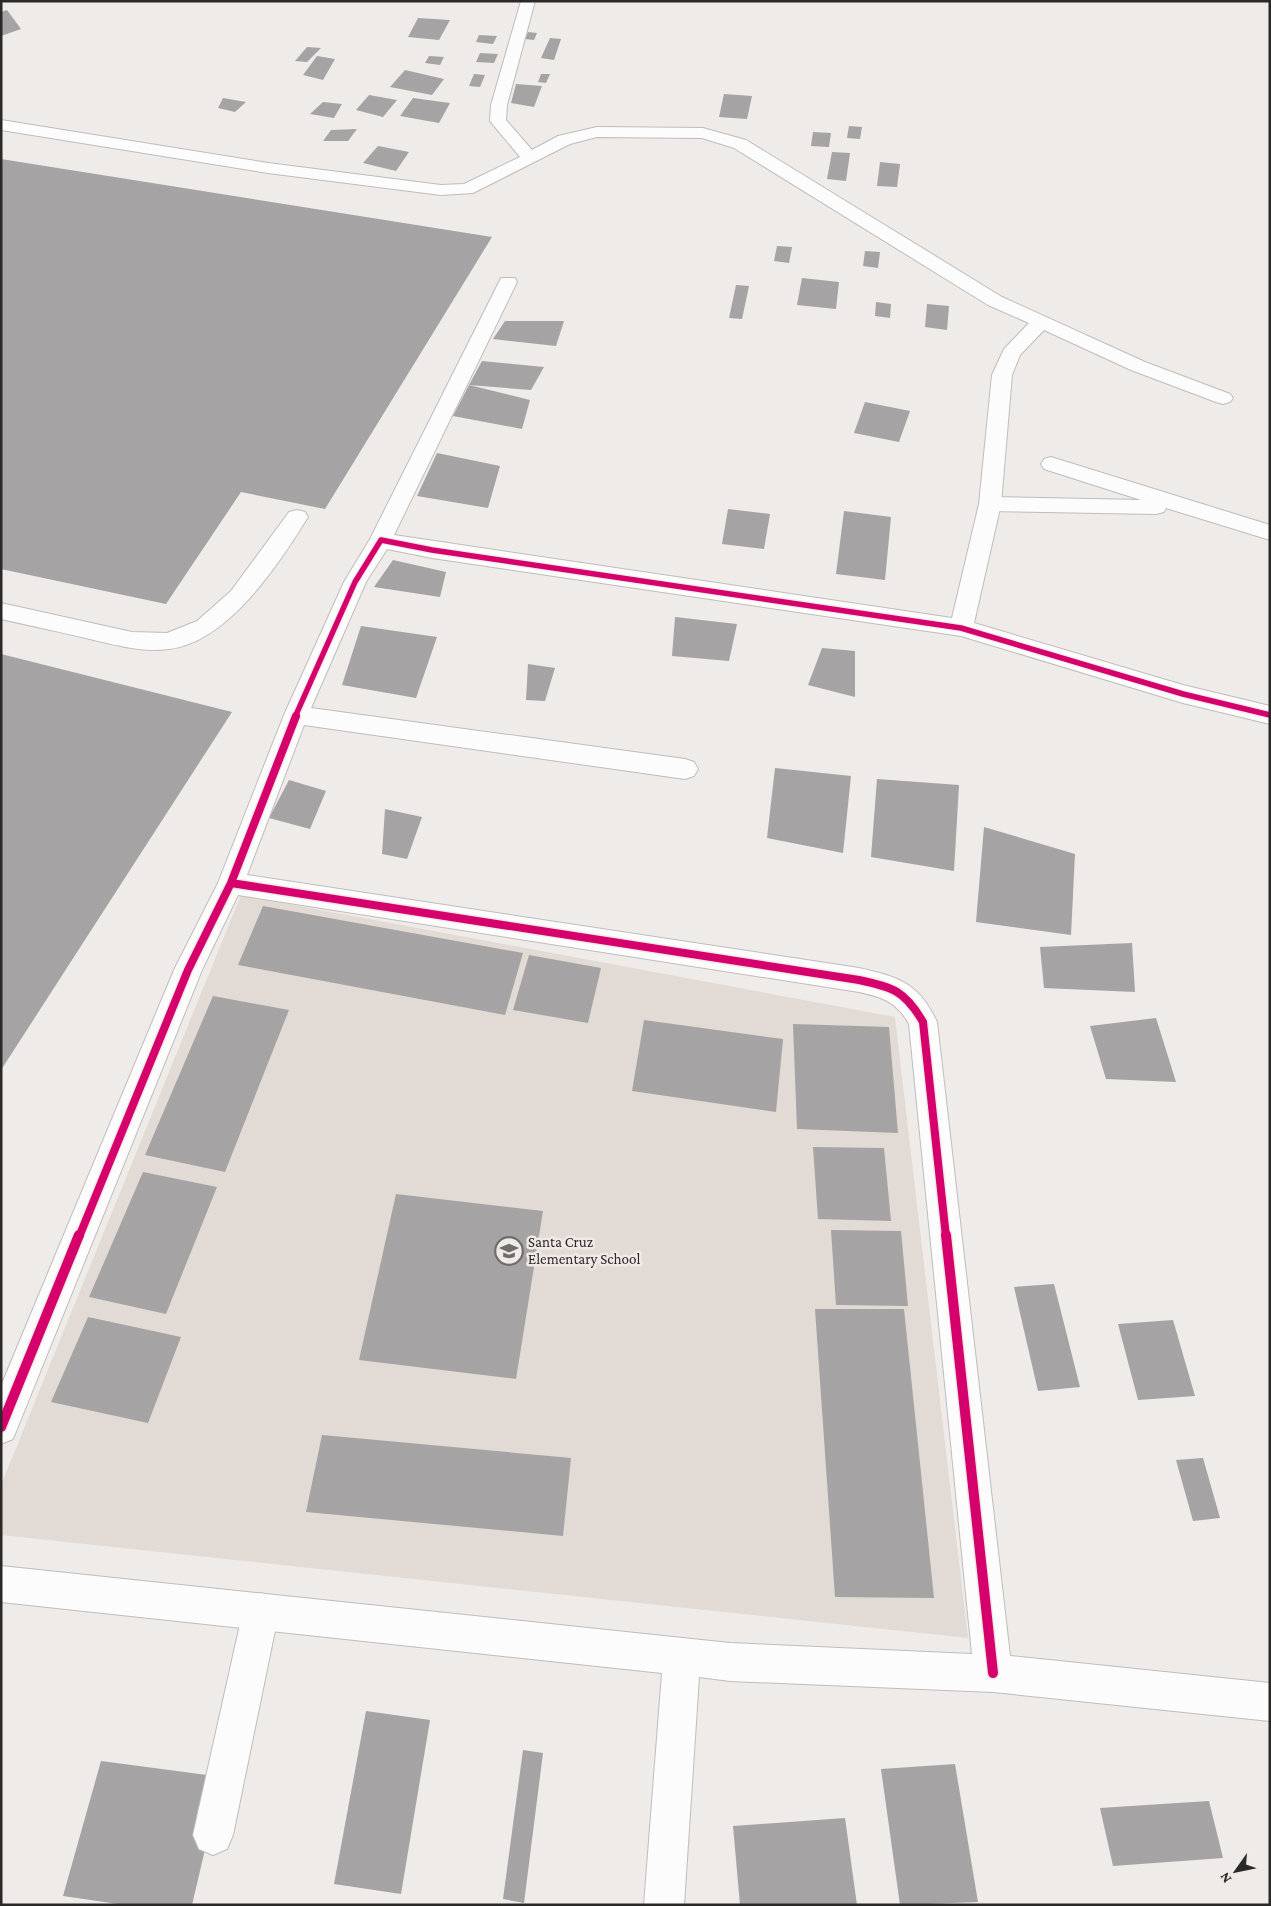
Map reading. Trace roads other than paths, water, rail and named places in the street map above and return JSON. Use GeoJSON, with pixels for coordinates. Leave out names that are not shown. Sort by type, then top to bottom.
{"type":"FeatureCollection","features":[{"type":"Feature","properties":{"kind":"street"},"geometry":{"type":"LineString","coordinates":[[528,1],[499,105],[498,121],[530,158]]}},
{"type":"Feature","properties":{"kind":"street"},"geometry":{"type":"LineString","coordinates":[[1,125],[268,168],[441,190],[467,188],[490,179],[564,140],[597,132],[703,133],[740,144],[782,168],[825,198],[995,301],[1138,366],[1222,398]]}},
{"type":"Feature","properties":{"kind":"street"},"geometry":{"type":"LineString","coordinates":[[1,1427],[188,970],[231,883],[296,715],[355,582],[381,540],[508,282]]}},
{"type":"Feature","properties":{"kind":"street"},"geometry":{"type":"LineString","coordinates":[[961,628],[990,504],[1002,375],[1011,353],[1041,322]]}},
{"type":"Feature","properties":{"kind":"street"},"geometry":{"type":"LineString","coordinates":[[1051,464],[1270,533]]}},
{"type":"Feature","properties":{"kind":"street"},"geometry":{"type":"LineString","coordinates":[[990,504],[1185,507]]}},
{"type":"Feature","properties":{"kind":"street"},"geometry":{"type":"LineString","coordinates":[[1,611],[132,640],[169,641],[205,628],[239,597],[297,517]]}},
{"type":"Feature","properties":{"kind":"street"},"geometry":{"type":"LineString","coordinates":[[381,540],[432,550],[961,628],[1183,694],[1270,714]]}},
{"type":"Feature","properties":{"kind":"street"},"geometry":{"type":"LineString","coordinates":[[296,715],[685,769]]}},
{"type":"Feature","properties":{"kind":"street"},"geometry":{"type":"LineString","coordinates":[[231,883],[859,980],[896,988],[912,1002],[923,1022],[993,1674]]}},
{"type":"Feature","properties":{"kind":"street"},"geometry":{"type":"LineString","coordinates":[[1,1584],[730,1662],[993,1674],[1270,1702]]}},
{"type":"Feature","properties":{"kind":"street"},"geometry":{"type":"LineString","coordinates":[[213,1835],[261,1611]]}},
{"type":"Feature","properties":{"kind":"street"},"geometry":{"type":"LineString","coordinates":[[664,1905],[682,1657]]}},
{"type":"Feature","properties":{"kind":"place","name":"Santa Cruz Elementary School"},"geometry":{"type":"Point","coordinates":[509,1251]}}]}
